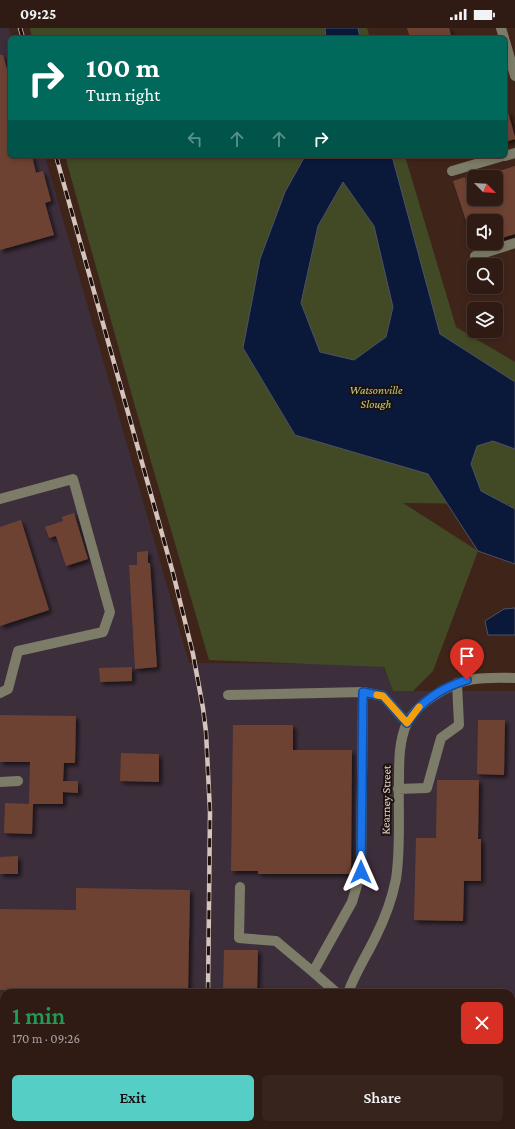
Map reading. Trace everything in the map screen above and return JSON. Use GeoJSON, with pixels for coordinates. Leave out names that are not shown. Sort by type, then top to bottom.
{"type":"FeatureCollection","features":[{"type":"Feature","properties":{"kind":"street"},"geometry":{"type":"LineString","coordinates":[[508,63],[515,76]]}},
{"type":"Feature","properties":{"kind":"street"},"geometry":{"type":"LineString","coordinates":[[452,171],[497,158]]}},
{"type":"Feature","properties":{"kind":"street"},"geometry":{"type":"LineString","coordinates":[[475,256],[515,243]]}},
{"type":"Feature","properties":{"kind":"street"},"geometry":{"type":"LineString","coordinates":[[0,499],[73,479],[110,612],[103,632],[18,651],[8,689],[0,693]]}},
{"type":"Feature","properties":{"kind":"street","name":"Kearney Street"},"geometry":{"type":"LineString","coordinates":[[350,989],[382,925],[393,894],[398,859],[398,789],[401,744],[407,723],[417,708],[425,701],[457,683],[479,678],[515,678]]}},
{"type":"Feature","properties":{"kind":"street"},"geometry":{"type":"LineString","coordinates":[[398,789],[427,788],[441,738],[459,724],[457,683]]}},
{"type":"Feature","properties":{"kind":"street"},"geometry":{"type":"LineString","coordinates":[[313,972],[352,902],[361,872],[363,692]]}},
{"type":"Feature","properties":{"kind":"street"},"geometry":{"type":"LineString","coordinates":[[228,694],[363,692],[383,696],[407,723]]}},
{"type":"Feature","properties":{"kind":"street"},"geometry":{"type":"LineString","coordinates":[[0,782],[18,781]]}},
{"type":"Feature","properties":{"kind":"street"},"geometry":{"type":"LineString","coordinates":[[240,887],[239,938],[276,941],[332,989]]}},
{"type":"Feature","properties":{"kind":"shaded area"},"geometry":{"type":"Polygon","coordinates":[[[0,28],[9,28],[11,36],[8,36],[8,158],[46,158],[189,663],[382,664],[393,691],[515,691],[515,989],[0,989],[0,28]]]}},
{"type":"Feature","properties":{"kind":"green space"},"geometry":{"type":"Polygon","coordinates":[[[30,28],[367,28],[369,36],[32,36],[30,28]]]}},
{"type":"Feature","properties":{"kind":"green space","name":"Watsonville Slough"},"geometry":{"type":"Polygon","coordinates":[[[66,158],[406,158],[456,327],[467,334],[467,338],[475,338],[515,362],[515,521],[509,504],[403,503],[478,551],[433,671],[413,691],[393,691],[384,667],[209,660],[136,410],[66,158]]]}},
{"type":"Feature","properties":{"kind":"water"},"geometry":{"type":"Polygon","coordinates":[[[325,28],[358,28],[360,36],[326,36],[325,28]]]}},
{"type":"Feature","properties":{"kind":"water"},"geometry":{"type":"Polygon","coordinates":[[[304,158],[393,158],[440,334],[515,382],[515,449],[493,441],[477,446],[471,464],[481,491],[515,509],[515,564],[478,551],[428,474],[295,435],[243,348],[260,259],[285,192],[304,158]],[[343,182],[318,226],[301,303],[320,352],[354,360],[386,337],[393,307],[374,226],[343,182]]]}},
{"type":"Feature","properties":{"kind":"water"},"geometry":{"type":"Polygon","coordinates":[[[515,608],[515,635],[488,635],[485,621],[504,609],[515,608]]]}},
{"type":"Feature","properties":{"kind":"building"},"geometry":{"type":"Polygon","coordinates":[[[407,28],[449,28],[451,36],[426,35],[409,36],[407,28]]]}},
{"type":"Feature","properties":{"kind":"building"},"geometry":{"type":"Polygon","coordinates":[[[0,55],[3,55],[8,73],[8,158],[32,158],[36,173],[43,171],[51,201],[45,203],[54,235],[0,250],[0,55]]]}},
{"type":"Feature","properties":{"kind":"building"},"geometry":{"type":"Polygon","coordinates":[[[507,112],[508,112],[515,139],[507,141],[507,112]]]}},
{"type":"Feature","properties":{"kind":"building"},"geometry":{"type":"Polygon","coordinates":[[[515,166],[515,234],[503,238],[503,214],[467,214],[467,224],[453,181],[465,177],[467,181],[467,206],[503,206],[502,170],[515,166]]]}},
{"type":"Feature","properties":{"kind":"building"},"geometry":{"type":"Polygon","coordinates":[[[74,513],[88,559],[66,566],[56,536],[49,538],[45,527],[63,521],[62,517],[74,513]]]}},
{"type":"Feature","properties":{"kind":"building"},"geometry":{"type":"Polygon","coordinates":[[[21,520],[49,610],[0,626],[0,527],[21,520]]]}},
{"type":"Feature","properties":{"kind":"building"},"geometry":{"type":"Polygon","coordinates":[[[148,551],[157,667],[135,669],[129,565],[137,565],[137,552],[148,551]]]}},
{"type":"Feature","properties":{"kind":"building"},"geometry":{"type":"Polygon","coordinates":[[[132,667],[132,681],[100,682],[99,668],[132,667]]]}},
{"type":"Feature","properties":{"kind":"building"},"geometry":{"type":"Polygon","coordinates":[[[0,715],[76,716],[75,763],[64,763],[63,781],[78,781],[78,793],[63,792],[63,804],[29,804],[30,762],[0,762],[0,715]]]}},
{"type":"Feature","properties":{"kind":"building"},"geometry":{"type":"Polygon","coordinates":[[[478,720],[505,720],[504,775],[477,774],[478,720]]]}},
{"type":"Feature","properties":{"kind":"building"},"geometry":{"type":"Polygon","coordinates":[[[233,725],[293,725],[293,750],[352,750],[351,874],[258,874],[258,871],[231,871],[233,725]]]}},
{"type":"Feature","properties":{"kind":"building"},"geometry":{"type":"Polygon","coordinates":[[[121,753],[159,754],[159,782],[120,781],[121,753]]]}},
{"type":"Feature","properties":{"kind":"building"},"geometry":{"type":"Polygon","coordinates":[[[437,780],[479,780],[478,839],[481,839],[481,881],[464,881],[463,921],[414,920],[416,838],[436,838],[437,780]]]}},
{"type":"Feature","properties":{"kind":"building"},"geometry":{"type":"Polygon","coordinates":[[[5,803],[33,804],[32,834],[4,833],[5,803]]]}},
{"type":"Feature","properties":{"kind":"building"},"geometry":{"type":"Polygon","coordinates":[[[18,856],[18,874],[0,874],[0,857],[18,856]]]}},
{"type":"Feature","properties":{"kind":"building"},"geometry":{"type":"Polygon","coordinates":[[[76,888],[190,890],[188,989],[0,989],[0,909],[76,910],[76,888]]]}},
{"type":"Feature","properties":{"kind":"building"},"geometry":{"type":"Polygon","coordinates":[[[224,950],[258,950],[257,989],[223,989],[224,950]]]}},
{"type":"Feature","properties":{"kind":"railway"},"geometry":{"type":"LineString","coordinates":[[20,28],[22,36]]}},
{"type":"Feature","properties":{"kind":"railway"},"geometry":{"type":"LineString","coordinates":[[57,158],[173,573],[193,654],[203,708],[206,732],[210,812],[208,989]]}},
{"type":"Feature","properties":{"kind":"slow traffic"},"geometry":{"type":"LineString","coordinates":[[377,695],[383,696],[407,723],[419,707]]}},
{"type":"Feature","properties":{"kind":"route"},"geometry":{"type":"LineString","coordinates":[[361,872],[363,692],[383,696],[407,723],[417,708],[425,701],[445,689],[467,680]]}}]}
